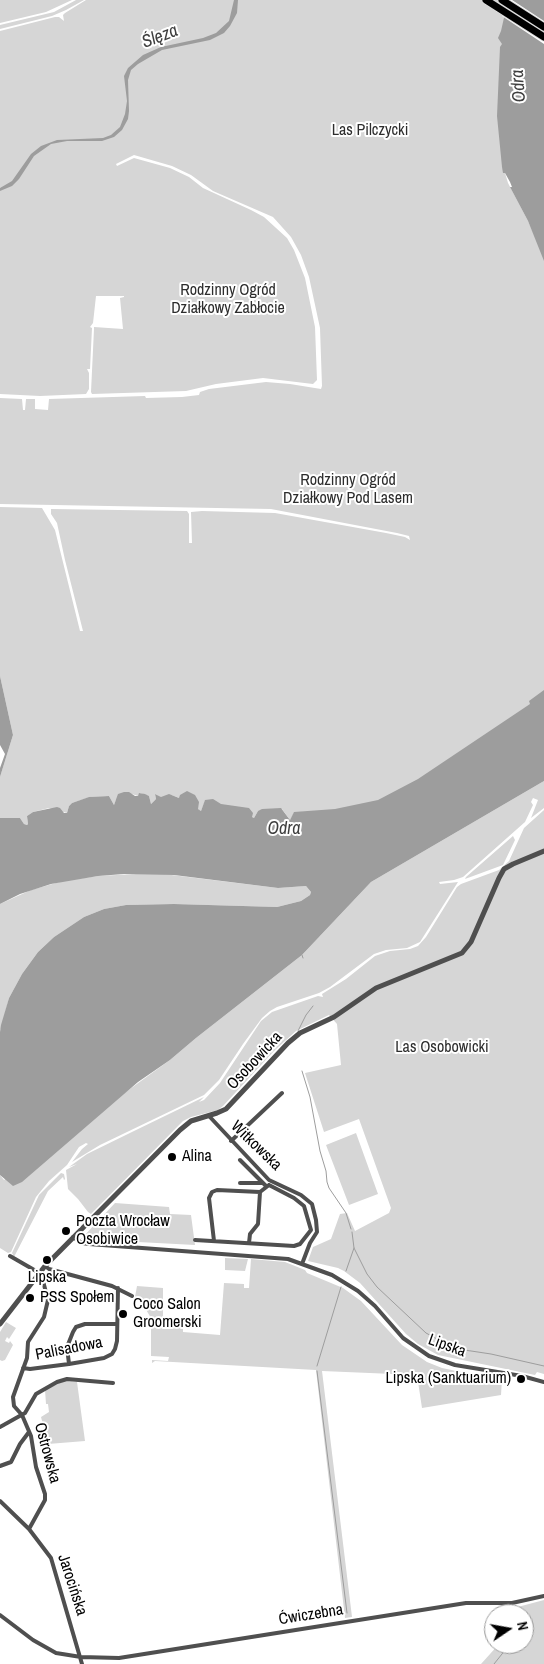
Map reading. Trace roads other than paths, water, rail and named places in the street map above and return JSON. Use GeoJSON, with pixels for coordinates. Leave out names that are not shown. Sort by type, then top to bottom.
{"type":"FeatureCollection","features":[{"type":"Feature","properties":{"kind":"highway"},"geometry":{"type":"LineString","coordinates":[[486,0],[544,38]]}},
{"type":"Feature","properties":{"kind":"highway"},"geometry":{"type":"LineString","coordinates":[[502,0],[544,28]]}},
{"type":"Feature","properties":{"kind":"street","name":"Osobowicka"},"geometry":{"type":"LineString","coordinates":[[0,1324],[45,1266],[180,1130],[191,1121],[226,1109],[281,1050],[300,1033],[334,1017],[376,988],[462,953],[471,942],[504,869],[544,851]]}},
{"type":"Feature","properties":{"kind":"street"},"geometry":{"type":"LineString","coordinates":[[231,1141],[282,1094]]}},
{"type":"Feature","properties":{"kind":"street","name":"Witkowska"},"geometry":{"type":"LineString","coordinates":[[209,1116],[268,1184],[301,1195],[312,1204],[317,1232],[310,1243],[302,1264]]}},
{"type":"Feature","properties":{"kind":"street"},"geometry":{"type":"LineString","coordinates":[[195,1240],[296,1245],[300,1244],[310,1232],[302,1202],[268,1184],[240,1160]]}},
{"type":"Feature","properties":{"kind":"street"},"geometry":{"type":"LineString","coordinates":[[240,1183],[268,1184]]}},
{"type":"Feature","properties":{"kind":"street"},"geometry":{"type":"LineString","coordinates":[[249,1243],[250,1234],[258,1224],[260,1192],[268,1184]]}},
{"type":"Feature","properties":{"kind":"street"},"geometry":{"type":"LineString","coordinates":[[214,1241],[210,1198],[212,1192],[217,1190],[260,1192]]}},
{"type":"Feature","properties":{"kind":"street","name":"Lipska"},"geometry":{"type":"LineString","coordinates":[[74,1236],[82,1243],[89,1244],[279,1257],[302,1264],[336,1278],[358,1291],[375,1306],[403,1338],[429,1356],[448,1363],[522,1376],[544,1382]]}},
{"type":"Feature","properties":{"kind":"street"},"geometry":{"type":"LineString","coordinates":[[10,1256],[39,1274]]}},
{"type":"Feature","properties":{"kind":"street"},"geometry":{"type":"LineString","coordinates":[[45,1266],[48,1269],[118,1288],[132,1296]]}},
{"type":"Feature","properties":{"kind":"street","name":"Ostrowska"},"geometry":{"type":"LineString","coordinates":[[29,1528],[35,1520],[45,1496],[36,1467],[33,1442],[22,1415],[14,1406],[12,1397],[26,1358],[28,1342],[48,1307],[47,1294],[39,1274]]}},
{"type":"Feature","properties":{"kind":"street","name":"Palisadowa"},"geometry":{"type":"LineString","coordinates":[[23,1368],[30,1370],[69,1364],[104,1358],[112,1354],[117,1346],[118,1288]]}},
{"type":"Feature","properties":{"kind":"street"},"geometry":{"type":"LineString","coordinates":[[69,1364],[68,1344],[78,1326],[85,1324],[117,1324]]}},
{"type":"Feature","properties":{"kind":"street"},"geometry":{"type":"LineString","coordinates":[[0,1427],[22,1415],[27,1411],[36,1394],[57,1382],[67,1379],[112,1383]]}},
{"type":"Feature","properties":{"kind":"street"},"geometry":{"type":"LineString","coordinates":[[0,1466],[11,1462],[20,1444],[29,1432]]}},
{"type":"Feature","properties":{"kind":"street","name":"Jarocińska"},"geometry":{"type":"LineString","coordinates":[[0,1501],[29,1528],[46,1549],[53,1562],[82,1664]]}},
{"type":"Feature","properties":{"kind":"street","name":"Ćwiczebna"},"geometry":{"type":"LineString","coordinates":[[0,1616],[32,1642],[56,1653],[106,1659],[129,1658],[466,1603],[512,1603],[544,1596]]}},
{"type":"Feature","properties":{"kind":"water"},"geometry":{"type":"Polygon","coordinates":[[[234,0],[238,0],[237,13],[224,33],[210,40],[162,50],[131,70],[128,80],[128,119],[122,130],[114,137],[102,141],[67,141],[51,144],[34,156],[19,179],[12,186],[0,191],[0,188],[12,181],[31,154],[41,146],[57,140],[103,138],[111,135],[120,127],[125,114],[127,101],[124,76],[128,68],[143,55],[161,47],[203,38],[216,33],[229,21],[234,0]]]}},
{"type":"Feature","properties":{"kind":"water","name":"Odra"},"geometry":{"type":"Polygon","coordinates":[[[508,0],[544,0],[544,261],[528,221],[510,187],[512,187],[510,182],[505,173],[503,173],[502,167],[497,116],[500,47],[502,44],[498,38],[508,0]]]}},
{"type":"Feature","properties":{"kind":"water"},"geometry":{"type":"Polygon","coordinates":[[[0,676],[13,735],[0,777],[0,768],[5,754],[0,745],[0,676]]]}},
{"type":"Feature","properties":{"kind":"water","name":"Odra"},"geometry":{"type":"Polygon","coordinates":[[[544,690],[544,781],[371,882],[302,955],[170,1060],[138,1082],[22,1182],[13,1186],[0,1175],[1,1025],[9,998],[22,974],[38,952],[54,937],[84,917],[104,909],[126,905],[174,904],[277,907],[301,901],[310,895],[311,892],[306,886],[278,888],[174,875],[124,874],[98,876],[51,884],[20,894],[0,904],[0,818],[20,818],[27,825],[27,816],[33,812],[57,807],[64,813],[67,813],[72,803],[89,797],[109,796],[114,805],[118,794],[124,792],[129,792],[135,796],[138,796],[139,793],[145,794],[149,796],[151,804],[156,799],[155,794],[161,797],[169,794],[179,798],[180,795],[187,791],[195,795],[199,802],[198,809],[201,811],[205,800],[213,799],[221,804],[249,808],[254,818],[258,811],[262,809],[281,808],[290,820],[294,812],[335,809],[378,800],[418,779],[530,704],[529,701],[544,690]]]}},
{"type":"Feature","properties":{"kind":"waterway"},"geometry":{"type":"LineString","coordinates":[[298,1031],[313,1006]]}},
{"type":"Feature","properties":{"kind":"waterway"},"geometry":{"type":"LineString","coordinates":[[302,1071],[310,1097],[327,1182],[346,1213],[351,1229]]}},
{"type":"Feature","properties":{"kind":"waterway"},"geometry":{"type":"LineString","coordinates":[[352,1232],[354,1248],[367,1274],[377,1287],[426,1333],[458,1349],[544,1366]]}},
{"type":"Feature","properties":{"kind":"waterway"},"geometry":{"type":"LineString","coordinates":[[346,1271],[354,1248]]}},
{"type":"Feature","properties":{"kind":"waterway"},"geometry":{"type":"LineString","coordinates":[[317,1366],[341,1287]]}},
{"type":"Feature","properties":{"kind":"waterway"},"geometry":{"type":"LineString","coordinates":[[317,1371],[347,1613]]}},
{"type":"Feature","properties":{"kind":"waterway"},"geometry":{"type":"LineString","coordinates":[[494,1664],[502,1654]]}},
{"type":"Feature","properties":{"kind":"place","name":"Alina"},"geometry":{"type":"Point","coordinates":[172,1157]}},
{"type":"Feature","properties":{"kind":"place","name":"Poczta Wrocław Osobiwice"},"geometry":{"type":"Point","coordinates":[66,1231]}},
{"type":"Feature","properties":{"kind":"place","name":"Lipska"},"geometry":{"type":"Point","coordinates":[47,1260]}},
{"type":"Feature","properties":{"kind":"place","name":"PSS Społem"},"geometry":{"type":"Point","coordinates":[30,1298]}},
{"type":"Feature","properties":{"kind":"place","name":"Coco Salon Groomerski"},"geometry":{"type":"Point","coordinates":[123,1314]}},
{"type":"Feature","properties":{"kind":"place","name":"Lipska (Sanktuarium)"},"geometry":{"type":"Point","coordinates":[521,1379]}},
{"type":"Feature","properties":{"kind":"water label","name":"Ślęza"},"geometry":{"type":"Point","coordinates":[160,37]}},
{"type":"Feature","properties":{"kind":"park label","name":"Las Pilczycki"},"geometry":{"type":"Point","coordinates":[370,131]}},
{"type":"Feature","properties":{"kind":"park label","name":"Rodzinny Ogród Działkowy Zabłocie"},"geometry":{"type":"Point","coordinates":[228,300]}},
{"type":"Feature","properties":{"kind":"park label","name":"Rodzinny Ogród Działkowy Pod Lasem"},"geometry":{"type":"Point","coordinates":[348,490]}},
{"type":"Feature","properties":{"kind":"park label","name":"Las Osobowicki"},"geometry":{"type":"Point","coordinates":[442,1048]}}]}
